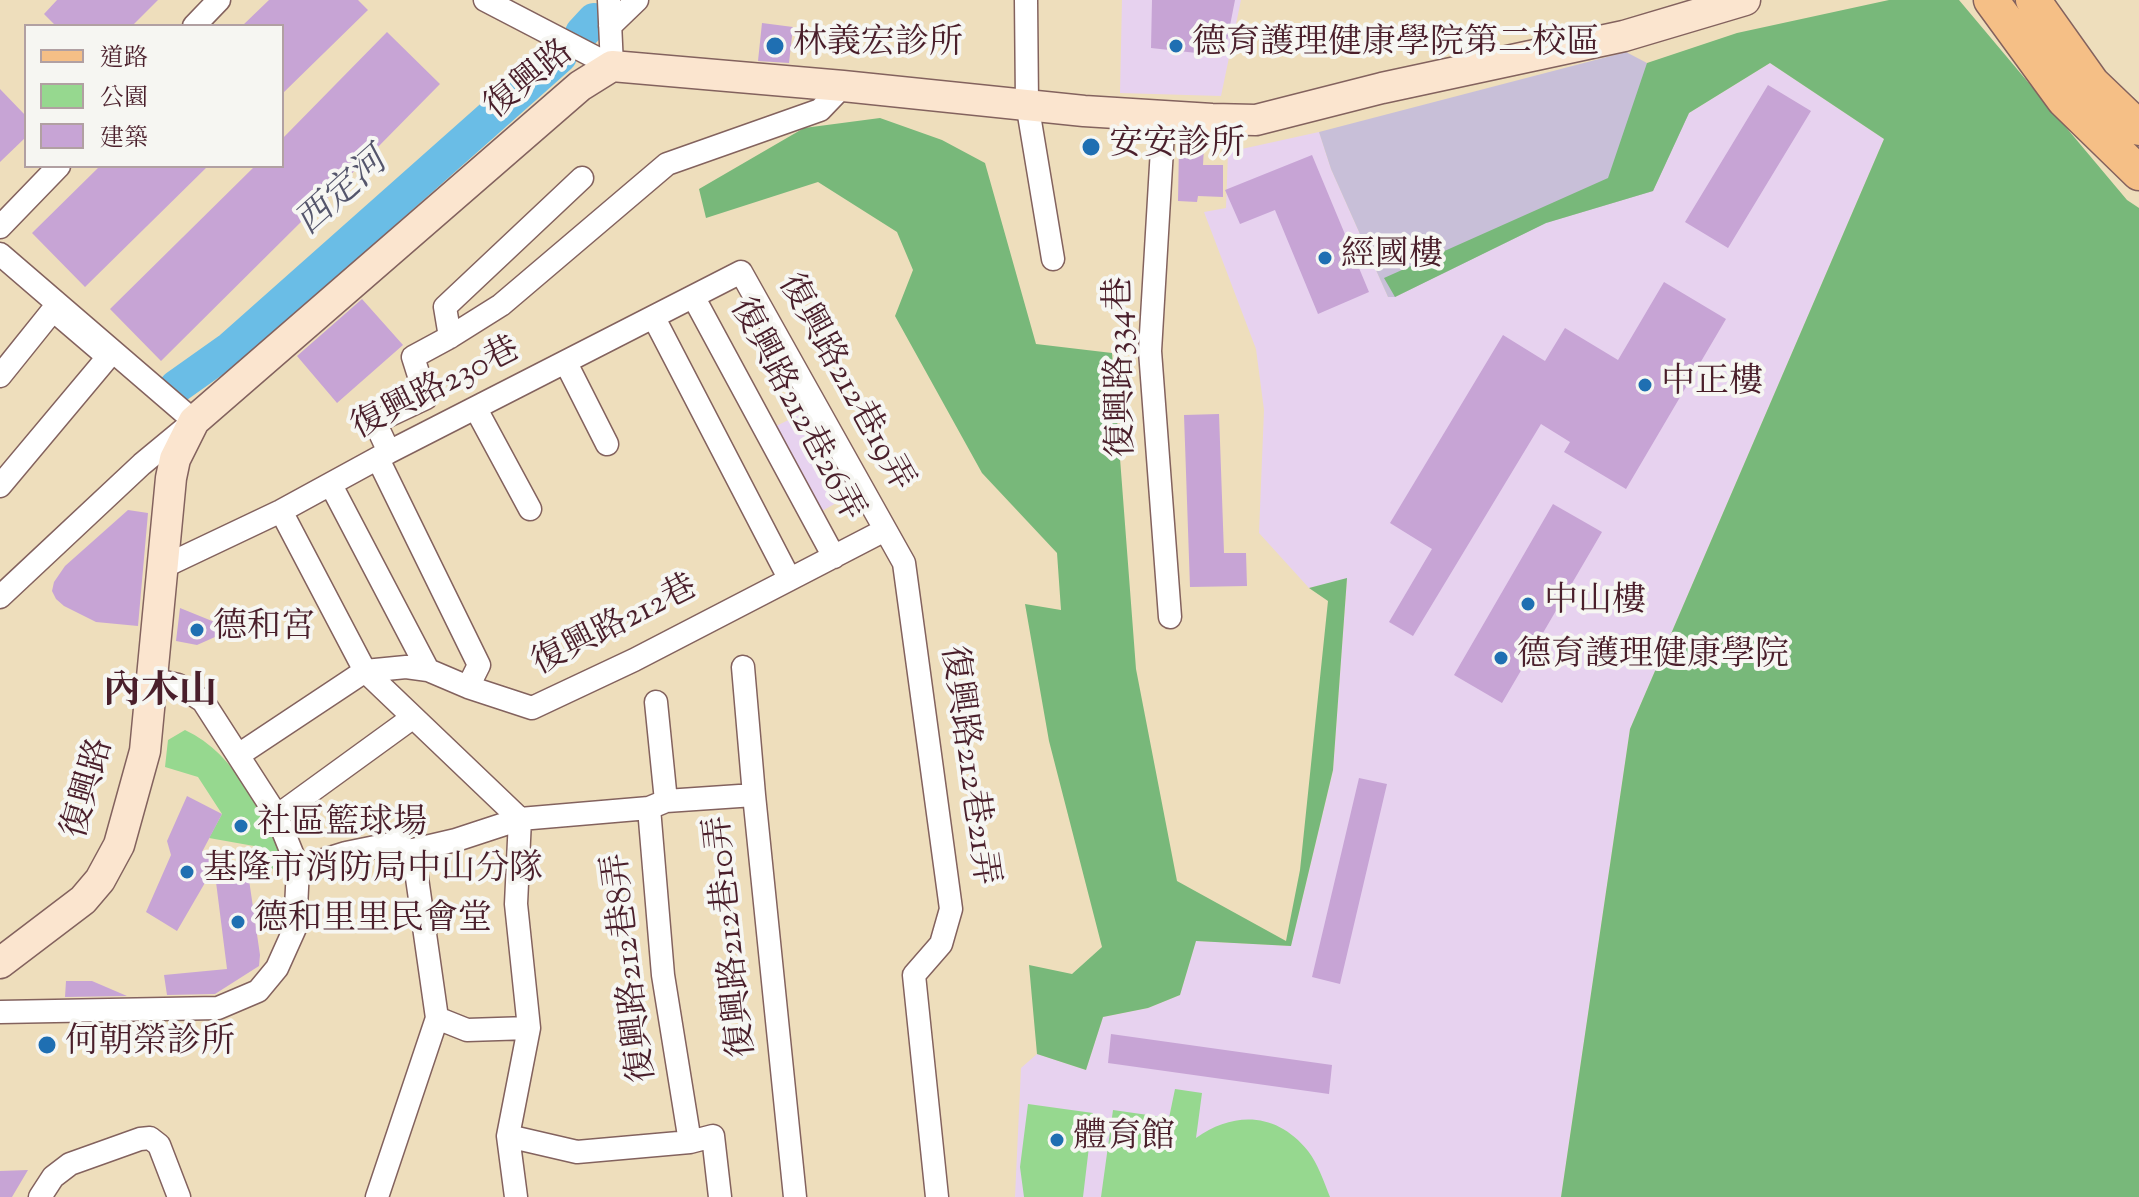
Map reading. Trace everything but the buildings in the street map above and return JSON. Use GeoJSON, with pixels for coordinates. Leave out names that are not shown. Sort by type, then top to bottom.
{"type":"FeatureCollection","features":[{"type":"Feature","properties":{"kind":"main road"},"geometry":{"type":"LineString","coordinates":[[1991,0],[2064,100],[2139,173]]}},
{"type":"Feature","properties":{"kind":"main road"},"geometry":{"type":"LineString","coordinates":[[2033,0],[2092,83],[2139,128]]}},
{"type":"Feature","properties":{"kind":"street"},"geometry":{"type":"LineString","coordinates":[[196,24],[219,0]]}},
{"type":"Feature","properties":{"kind":"street"},"geometry":{"type":"LineString","coordinates":[[485,0],[612,66]]}},
{"type":"Feature","properties":{"kind":"street"},"geometry":{"type":"LineString","coordinates":[[609,0],[612,66]]}},
{"type":"Feature","properties":{"kind":"street"},"geometry":{"type":"LineString","coordinates":[[610,26],[637,0]]}},
{"type":"Feature","properties":{"kind":"street"},"geometry":{"type":"LineString","coordinates":[[1026,0],[1027,103],[1053,259]]}},
{"type":"Feature","properties":{"kind":"street","name":"復興路"},"geometry":{"type":"LineString","coordinates":[[0,963],[83,900],[100,880],[119,845],[145,751],[171,478],[175,459],[194,421],[580,86],[612,66],[1027,103],[1084,111],[1256,120],[1382,88],[1624,36],[1745,0]]}},
{"type":"Feature","properties":{"kind":"street"},"geometry":{"type":"LineString","coordinates":[[468,687],[479,665],[384,456],[375,422],[426,398],[413,357],[501,305],[667,164],[820,110],[843,86]]}},
{"type":"Feature","properties":{"kind":"street","name":"復興路334巷"},"geometry":{"type":"LineString","coordinates":[[1164,115],[1150,351],[1170,617]]}},
{"type":"Feature","properties":{"kind":"street"},"geometry":{"type":"LineString","coordinates":[[0,227],[57,168]]}},
{"type":"Feature","properties":{"kind":"street"},"geometry":{"type":"LineString","coordinates":[[450,337],[445,307],[582,178]]}},
{"type":"Feature","properties":{"kind":"street"},"geometry":{"type":"LineString","coordinates":[[0,254],[194,421],[142,464],[0,597]]}},
{"type":"Feature","properties":{"kind":"street","name":"復興路230巷"},"geometry":{"type":"LineString","coordinates":[[163,567],[281,511],[741,272]]}},
{"type":"Feature","properties":{"kind":"street","name":"復興路212巷19弄"},"geometry":{"type":"LineString","coordinates":[[741,272],[885,530]]}},
{"type":"Feature","properties":{"kind":"street","name":"復興路212巷26弄"},"geometry":{"type":"LineString","coordinates":[[694,298],[834,557]]}},
{"type":"Feature","properties":{"kind":"street"},"geometry":{"type":"LineString","coordinates":[[0,376],[53,310],[108,357],[0,486]]}},
{"type":"Feature","properties":{"kind":"street"},"geometry":{"type":"LineString","coordinates":[[654,318],[789,578]]}},
{"type":"Feature","properties":{"kind":"street"},"geometry":{"type":"LineString","coordinates":[[566,363],[607,444]]}},
{"type":"Feature","properties":{"kind":"street"},"geometry":{"type":"LineString","coordinates":[[476,409],[530,509]]}},
{"type":"Feature","properties":{"kind":"street"},"geometry":{"type":"LineString","coordinates":[[142,464],[171,478]]}},
{"type":"Feature","properties":{"kind":"street"},"geometry":{"type":"LineString","coordinates":[[331,485],[428,670]]}},
{"type":"Feature","properties":{"kind":"street"},"geometry":{"type":"LineString","coordinates":[[281,511],[365,671],[520,819],[516,904],[529,1028],[508,1136],[516,1197]]}},
{"type":"Feature","properties":{"kind":"street","name":"復興路212巷"},"geometry":{"type":"LineString","coordinates":[[240,754],[365,671],[406,667],[428,670],[532,708],[634,660],[885,530]]}},
{"type":"Feature","properties":{"kind":"street","name":"復興路212巷21弄"},"geometry":{"type":"LineString","coordinates":[[885,530],[904,563],[951,909],[941,944],[914,975],[937,1197]]}},
{"type":"Feature","properties":{"kind":"street","name":"復興路212巷10弄"},"geometry":{"type":"LineString","coordinates":[[743,667],[795,1197]]}},
{"type":"Feature","properties":{"kind":"street"},"geometry":{"type":"LineString","coordinates":[[0,1012],[205,1009],[229,1005],[258,991],[277,968],[295,928],[298,868],[277,816],[240,754],[203,701],[178,685],[151,679]]}},
{"type":"Feature","properties":{"kind":"street","name":"復興路212巷8弄"},"geometry":{"type":"LineString","coordinates":[[656,702],[663,975],[690,1142]]}},
{"type":"Feature","properties":{"kind":"street"},"geometry":{"type":"LineString","coordinates":[[277,816],[412,718]]}},
{"type":"Feature","properties":{"kind":"street"},"geometry":{"type":"LineString","coordinates":[[377,1197],[437,1018],[413,850],[520,819],[754,795]]}},
{"type":"Feature","properties":{"kind":"street"},"geometry":{"type":"LineString","coordinates":[[298,868],[346,853],[400,842]]}},
{"type":"Feature","properties":{"kind":"street"},"geometry":{"type":"LineString","coordinates":[[437,1018],[467,1030],[529,1028]]}},
{"type":"Feature","properties":{"kind":"street"},"geometry":{"type":"LineString","coordinates":[[508,1136],[577,1152],[690,1142],[713,1136],[720,1197]]}},
{"type":"Feature","properties":{"kind":"street"},"geometry":{"type":"LineString","coordinates":[[40,1197],[53,1177],[70,1164],[150,1138],[159,1145],[179,1197]]}},
{"type":"Feature","properties":{"kind":"shaded area","name":"德育護理健康學院第二校區"},"geometry":{"type":"Polygon","coordinates":[[[1122,0],[1241,0],[1221,96],[1120,93],[1122,0]]]}},
{"type":"Feature","properties":{"kind":"shaded area"},"geometry":{"type":"Polygon","coordinates":[[[1626,52],[1647,63],[1689,113],[1653,191],[1546,223],[1395,297],[1388,297],[1331,169],[1319,132],[1626,52]]]}},
{"type":"Feature","properties":{"kind":"shaded area","name":"德育護理健康學院"},"geometry":{"type":"Polygon","coordinates":[[[1770,63],[1884,139],[1630,729],[1561,1197],[1015,1197],[1021,1068],[1037,1054],[1086,1070],[1103,1017],[1148,1008],[1180,995],[1196,941],[1291,946],[1333,771],[1347,579],[1309,588],[1259,533],[1264,410],[1256,349],[1204,212],[1226,208],[1228,152],[1319,132],[1331,169],[1388,297],[1395,297],[1546,223],[1653,191],[1689,113],[1770,63]]]}},
{"type":"Feature","properties":{"kind":"shaded area"},"geometry":{"type":"Polygon","coordinates":[[[815,407],[861,489],[815,515],[768,430],[815,407]]]}},
{"type":"Feature","properties":{"kind":"green space"},"geometry":{"type":"Polygon","coordinates":[[[1889,0],[1959,0],[2127,200],[2139,208],[2139,1197],[1561,1197],[1630,729],[1884,139],[1770,63],[1689,113],[1653,191],[1546,223],[1395,297],[1384,278],[1608,178],[1647,63],[1737,33],[1889,0]]]}},
{"type":"Feature","properties":{"kind":"green space"},"geometry":{"type":"Polygon","coordinates":[[[880,118],[942,140],[985,163],[1036,344],[1112,353],[1136,669],[1177,881],[1286,941],[1300,870],[1328,601],[1309,588],[1347,578],[1333,770],[1291,946],[1196,941],[1180,995],[1148,1008],[1103,1017],[1086,1070],[1037,1054],[1029,965],[1072,974],[1102,947],[1049,741],[1025,604],[1061,610],[1057,553],[982,473],[895,316],[913,270],[897,232],[818,182],[706,218],[699,189],[804,128],[880,118]]]}},
{"type":"Feature","properties":{"kind":"green space"},"geometry":{"type":"Polygon","coordinates":[[[185,730],[220,754],[233,770],[288,865],[267,870],[254,846],[209,838],[222,814],[198,777],[165,767],[168,740],[185,730]]]}},
{"type":"Feature","properties":{"kind":"green space"},"geometry":{"type":"Polygon","coordinates":[[[1175,1089],[1202,1093],[1196,1138],[1225,1123],[1255,1120],[1283,1129],[1296,1138],[1312,1156],[1330,1197],[1101,1197],[1113,1110],[1169,1118],[1175,1089]]]}},
{"type":"Feature","properties":{"kind":"green space","name":"體育館"},"geometry":{"type":"Polygon","coordinates":[[[1028,1104],[1093,1113],[1083,1197],[1024,1197],[1020,1167],[1028,1104]]]}},
{"type":"Feature","properties":{"kind":"waterway","name":"西定河"},"geometry":{"type":"LineString","coordinates":[[582,33],[594,20]]}},
{"type":"Feature","properties":{"kind":"waterway","name":"西定河"},"geometry":{"type":"LineString","coordinates":[[176,387],[231,348],[560,56]]}},
{"type":"Feature","properties":{"kind":"place","name":"林義宏診所"},"geometry":{"type":"Point","coordinates":[775,46]}},
{"type":"Feature","properties":{"kind":"place","name":"德育護理健康學院第二校區"},"geometry":{"type":"Point","coordinates":[1176,46]}},
{"type":"Feature","properties":{"kind":"place","name":"安安診所"},"geometry":{"type":"Point","coordinates":[1091,147]}},
{"type":"Feature","properties":{"kind":"place","name":"經國樓"},"geometry":{"type":"Point","coordinates":[1325,258]}},
{"type":"Feature","properties":{"kind":"place","name":"中正樓"},"geometry":{"type":"Point","coordinates":[1645,385]}},
{"type":"Feature","properties":{"kind":"place","name":"中山樓"},"geometry":{"type":"Point","coordinates":[1528,604]}},
{"type":"Feature","properties":{"kind":"place","name":"德和宮"},"geometry":{"type":"Point","coordinates":[197,630]}},
{"type":"Feature","properties":{"kind":"place","name":"德育護理健康學院"},"geometry":{"type":"Point","coordinates":[1501,658]}},
{"type":"Feature","properties":{"kind":"place","name":"社區籃球場"},"geometry":{"type":"Point","coordinates":[241,826]}},
{"type":"Feature","properties":{"kind":"place","name":"基隆市消防局中山分隊"},"geometry":{"type":"Point","coordinates":[187,872]}},
{"type":"Feature","properties":{"kind":"place","name":"德和里里民會堂"},"geometry":{"type":"Point","coordinates":[238,922]}},
{"type":"Feature","properties":{"kind":"place","name":"何朝榮診所"},"geometry":{"type":"Point","coordinates":[47,1045]}},
{"type":"Feature","properties":{"kind":"place","name":"體育館"},"geometry":{"type":"Point","coordinates":[1057,1140]}},
{"type":"Feature","properties":{"kind":"district","name":"內木山"},"geometry":{"type":"Point","coordinates":[160,696]}}]}
